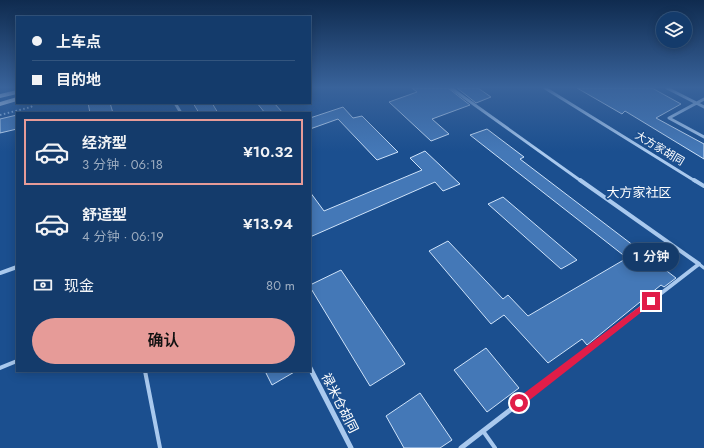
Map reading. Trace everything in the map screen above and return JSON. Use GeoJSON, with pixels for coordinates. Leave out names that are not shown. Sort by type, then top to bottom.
{"type":"FeatureCollection","features":[{"type":"Feature","properties":{"kind":"street"},"geometry":{"type":"LineString","coordinates":[[460,448],[699,264],[480,109]]}},
{"type":"Feature","properties":{"kind":"street","name":"大方家胡同"},"geometry":{"type":"LineString","coordinates":[[579,109],[704,186]]}},
{"type":"Feature","properties":{"kind":"street"},"geometry":{"type":"LineString","coordinates":[[685,109],[669,118],[704,137]]}},
{"type":"Feature","properties":{"kind":"street"},"geometry":{"type":"LineString","coordinates":[[0,273],[16,267]]}},
{"type":"Feature","properties":{"kind":"street","name":"禄米仓胡同"},"geometry":{"type":"LineString","coordinates":[[311,370],[351,448]]}},
{"type":"Feature","properties":{"kind":"lane"},"geometry":{"type":"LineString","coordinates":[[699,264],[704,268]]}},
{"type":"Feature","properties":{"kind":"lane"},"geometry":{"type":"LineString","coordinates":[[0,368],[16,361]]}},
{"type":"Feature","properties":{"kind":"lane"},"geometry":{"type":"LineString","coordinates":[[145,372],[160,448]]}},
{"type":"Feature","properties":{"kind":"lane"},"geometry":{"type":"LineString","coordinates":[[483,431],[495,448]]}},
{"type":"Feature","properties":{"kind":"path"},"geometry":{"type":"LineString","coordinates":[[0,115],[24,109]]}},
{"type":"Feature","properties":{"kind":"building"},"geometry":{"type":"Polygon","coordinates":[[[89,109],[112,109],[113,112],[90,112],[89,109]]]}},
{"type":"Feature","properties":{"kind":"building"},"geometry":{"type":"Polygon","coordinates":[[[197,109],[216,109],[217,112],[198,112],[197,109]]]}},
{"type":"Feature","properties":{"kind":"building"},"geometry":{"type":"Polygon","coordinates":[[[262,109],[279,109],[282,112],[264,112],[262,109]]]}},
{"type":"Feature","properties":{"kind":"building"},"geometry":{"type":"Polygon","coordinates":[[[337,109],[345,109],[353,118],[362,116],[398,152],[377,160],[338,119],[311,129],[311,118],[337,109]]]}},
{"type":"Feature","properties":{"kind":"building"},"geometry":{"type":"Polygon","coordinates":[[[396,109],[459,109],[432,119],[449,134],[431,141],[396,109]]]}},
{"type":"Feature","properties":{"kind":"building"},"geometry":{"type":"Polygon","coordinates":[[[613,109],[672,109],[656,118],[704,144],[704,159],[625,111],[622,114],[613,109]]]}},
{"type":"Feature","properties":{"kind":"building"},"geometry":{"type":"Polygon","coordinates":[[[16,115],[16,129],[0,133],[0,119],[16,115]]]}},
{"type":"Feature","properties":{"kind":"building"},"geometry":{"type":"Polygon","coordinates":[[[487,129],[524,157],[520,159],[676,278],[664,287],[661,285],[587,345],[582,339],[548,363],[504,315],[491,324],[429,251],[448,241],[503,299],[508,295],[528,316],[627,258],[470,135],[487,129]]]}},
{"type":"Feature","properties":{"kind":"building"},"geometry":{"type":"Polygon","coordinates":[[[425,151],[460,184],[443,191],[435,182],[311,237],[311,193],[324,211],[422,170],[410,158],[425,151]]]}},
{"type":"Feature","properties":{"kind":"building"},"geometry":{"type":"Polygon","coordinates":[[[503,197],[577,260],[561,269],[488,204],[503,197]]]}},
{"type":"Feature","properties":{"kind":"building"},"geometry":{"type":"Polygon","coordinates":[[[341,270],[405,364],[370,386],[311,289],[311,285],[341,270]]]}},
{"type":"Feature","properties":{"kind":"building"},"geometry":{"type":"Polygon","coordinates":[[[486,348],[519,388],[487,412],[454,370],[486,348]]]}},
{"type":"Feature","properties":{"kind":"building"},"geometry":{"type":"Polygon","coordinates":[[[266,372],[294,372],[272,385],[266,372]]]}},
{"type":"Feature","properties":{"kind":"building"},"geometry":{"type":"Polygon","coordinates":[[[420,393],[452,440],[440,448],[404,448],[386,416],[420,393]]]}},
{"type":"Feature","properties":{"kind":"district","name":"大方家社区"},"geometry":{"type":"Point","coordinates":[639,192]}},
{"type":"Feature","properties":{"kind":"route"},"geometry":{"type":"LineString","coordinates":[[519,403],[651,301]]}}]}
